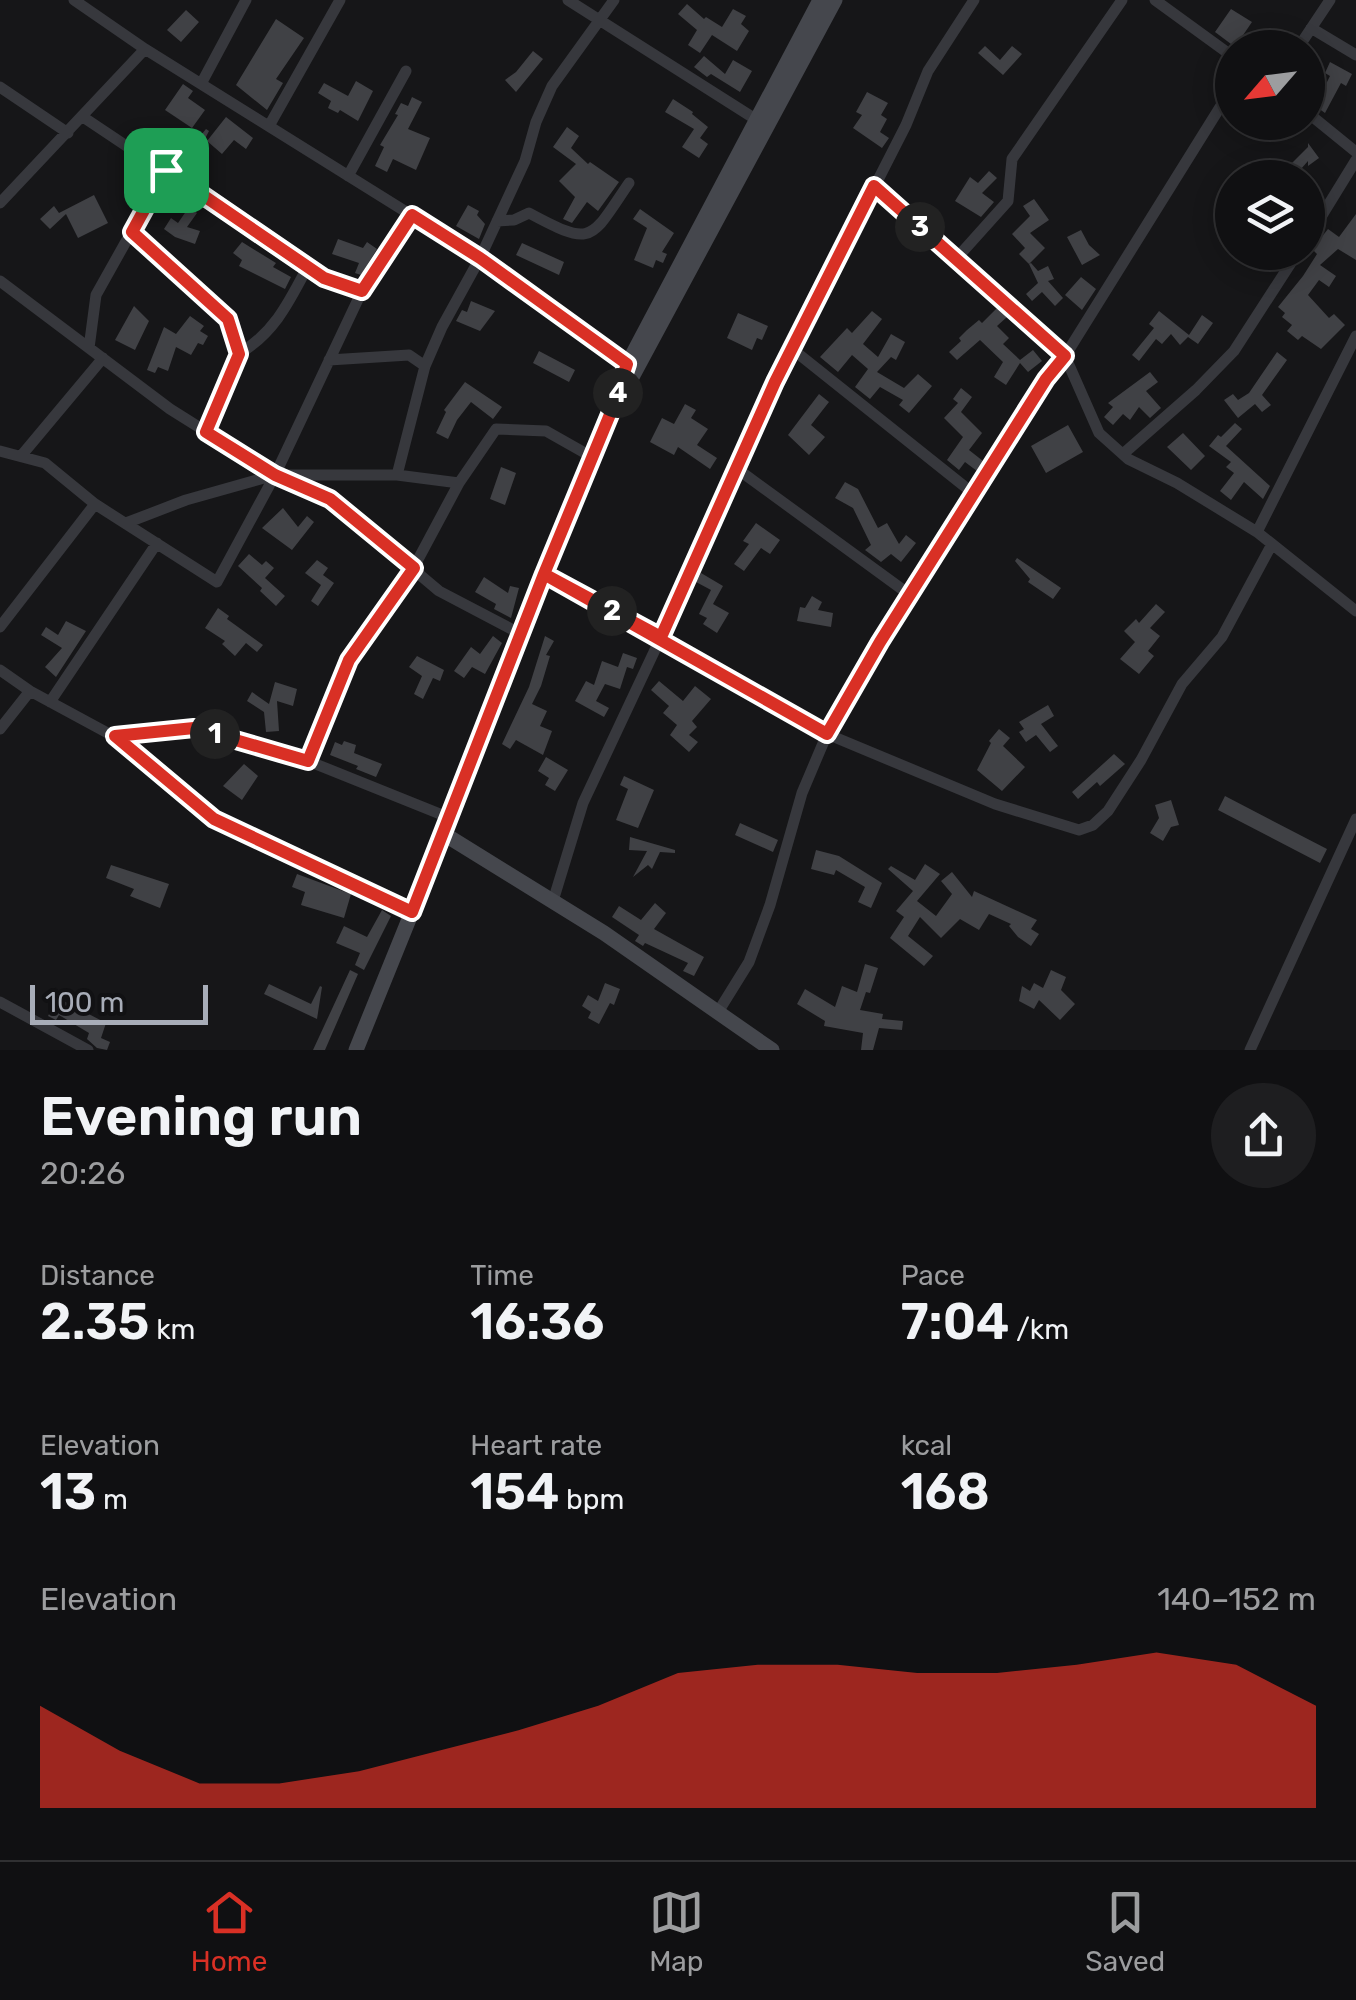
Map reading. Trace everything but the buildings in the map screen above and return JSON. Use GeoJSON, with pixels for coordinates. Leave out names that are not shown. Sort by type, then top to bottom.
{"type":"FeatureCollection","features":[{"type":"Feature","properties":{"kind":"main road"},"geometry":{"type":"LineString","coordinates":[[356,1050],[611,412],[762,123],[820,0]]}},
{"type":"Feature","properties":{"kind":"main road"},"geometry":{"type":"LineString","coordinates":[[762,123],[836,0]]}},
{"type":"Feature","properties":{"kind":"main road"},"geometry":{"type":"LineString","coordinates":[[447,826],[772,1050]]}},
{"type":"Feature","properties":{"kind":"street"},"geometry":{"type":"LineString","coordinates":[[74,0],[200,84],[480,258],[633,368]]}},
{"type":"Feature","properties":{"kind":"street"},"geometry":{"type":"LineString","coordinates":[[200,84],[246,0]]}},
{"type":"Feature","properties":{"kind":"street"},"geometry":{"type":"LineString","coordinates":[[268,126],[340,0]]}},
{"type":"Feature","properties":{"kind":"street"},"geometry":{"type":"LineString","coordinates":[[568,0],[762,123]]}},
{"type":"Feature","properties":{"kind":"street"},"geometry":{"type":"LineString","coordinates":[[398,475],[425,366],[442,327],[497,221],[552,86],[614,0]]}},
{"type":"Feature","properties":{"kind":"street"},"geometry":{"type":"LineString","coordinates":[[553,902],[583,803],[792,348],[906,125],[928,71],[974,0]]}},
{"type":"Feature","properties":{"kind":"street"},"geometry":{"type":"LineString","coordinates":[[956,259],[1008,201],[1012,159],[1122,0]]}},
{"type":"Feature","properties":{"kind":"street"},"geometry":{"type":"LineString","coordinates":[[1155,0],[1215,44]]}},
{"type":"Feature","properties":{"kind":"street"},"geometry":{"type":"LineString","coordinates":[[1330,0],[1311,28],[1356,55]]}},
{"type":"Feature","properties":{"kind":"street"},"geometry":{"type":"LineString","coordinates":[[0,203],[145,49]]}},
{"type":"Feature","properties":{"kind":"street"},"geometry":{"type":"LineString","coordinates":[[348,176],[406,71]]}},
{"type":"Feature","properties":{"kind":"street"},"geometry":{"type":"LineString","coordinates":[[0,88],[68,133]]}},
{"type":"Feature","properties":{"kind":"street"},"geometry":{"type":"LineString","coordinates":[[718,1012],[749,962],[770,906],[802,792],[827,734],[910,595],[1215,115]]}},
{"type":"Feature","properties":{"kind":"street"},"geometry":{"type":"LineString","coordinates":[[83,116],[324,278],[362,291]]}},
{"type":"Feature","properties":{"kind":"street"},"geometry":{"type":"LineString","coordinates":[[1325,127],[1356,152]]}},
{"type":"Feature","properties":{"kind":"street"},"geometry":{"type":"LineString","coordinates":[[1325,210],[1356,160]]}},
{"type":"Feature","properties":{"kind":"street"},"geometry":{"type":"LineString","coordinates":[[89,348],[96,295],[166,170]]}},
{"type":"Feature","properties":{"kind":"street"},"geometry":{"type":"LineString","coordinates":[[0,178],[14,189]]}},
{"type":"Feature","properties":{"kind":"street"},"geometry":{"type":"LineString","coordinates":[[497,221],[514,220],[529,213],[561,230],[584,236],[596,231],[629,182]]}},
{"type":"Feature","properties":{"kind":"street"},"geometry":{"type":"LineString","coordinates":[[874,186],[1065,356],[1098,432],[1123,454],[1257,532],[1356,611]]}},
{"type":"Feature","properties":{"kind":"street"},"geometry":{"type":"LineString","coordinates":[[0,451],[45,463],[96,504],[217,582],[275,475],[362,291],[412,215]]}},
{"type":"Feature","properties":{"kind":"street"},"geometry":{"type":"LineString","coordinates":[[132,232],[228,319],[239,354]]}},
{"type":"Feature","properties":{"kind":"street"},"geometry":{"type":"LineString","coordinates":[[206,432],[239,354],[262,340],[283,315],[308,266]]}},
{"type":"Feature","properties":{"kind":"street"},"geometry":{"type":"LineString","coordinates":[[1123,454],[1234,351],[1286,270]]}},
{"type":"Feature","properties":{"kind":"street"},"geometry":{"type":"LineString","coordinates":[[0,281],[206,432],[275,475],[330,499],[457,602],[521,634]]}},
{"type":"Feature","properties":{"kind":"street"},"geometry":{"type":"LineString","coordinates":[[1257,532],[1356,336]]}},
{"type":"Feature","properties":{"kind":"street"},"geometry":{"type":"LineString","coordinates":[[792,348],[974,494]]}},
{"type":"Feature","properties":{"kind":"street"},"geometry":{"type":"LineString","coordinates":[[329,360],[409,354],[425,366]]}},
{"type":"Feature","properties":{"kind":"street"},"geometry":{"type":"LineString","coordinates":[[22,456],[102,358]]}},
{"type":"Feature","properties":{"kind":"street"},"geometry":{"type":"LineString","coordinates":[[308,761],[349,660],[414,568],[459,483],[496,428],[546,431],[592,458]]}},
{"type":"Feature","properties":{"kind":"street"},"geometry":{"type":"LineString","coordinates":[[736,468],[910,595]]}},
{"type":"Feature","properties":{"kind":"street"},"geometry":{"type":"LineString","coordinates":[[126,524],[186,500],[275,475],[398,475],[459,483]]}},
{"type":"Feature","properties":{"kind":"street"},"geometry":{"type":"LineString","coordinates":[[0,627],[96,504]]}},
{"type":"Feature","properties":{"kind":"street"},"geometry":{"type":"LineString","coordinates":[[50,702],[157,543]]}},
{"type":"Feature","properties":{"kind":"street"},"geometry":{"type":"LineString","coordinates":[[544,574],[827,734],[995,804],[1079,830],[1093,825],[1108,811],[1182,684],[1222,637],[1272,544]]}},
{"type":"Feature","properties":{"kind":"street"},"geometry":{"type":"LineString","coordinates":[[0,670],[30,691],[115,736],[214,819],[412,912]]}},
{"type":"Feature","properties":{"kind":"street"},"geometry":{"type":"LineString","coordinates":[[0,729],[30,691]]}},
{"type":"Feature","properties":{"kind":"street"},"geometry":{"type":"LineString","coordinates":[[115,736],[194,728],[308,761],[447,826]]}},
{"type":"Feature","properties":{"kind":"street"},"geometry":{"type":"LineString","coordinates":[[1250,1050],[1356,819]]}},
{"type":"Feature","properties":{"kind":"street"},"geometry":{"type":"LineString","coordinates":[[0,1002],[88,1050]]}},
{"type":"Feature","properties":{"kind":"route"},"geometry":{"type":"LineString","coordinates":[[166,170],[132,232],[228,319],[239,354],[206,432],[275,475],[330,499],[414,568],[349,660],[308,761],[194,728],[115,736],[214,819],[412,912],[544,574],[827,734],[880,642],[1046,379],[1065,356],[874,186],[775,382],[661,637],[544,574],[627,364],[480,258],[412,215],[362,291],[324,278],[166,170]]}}]}
